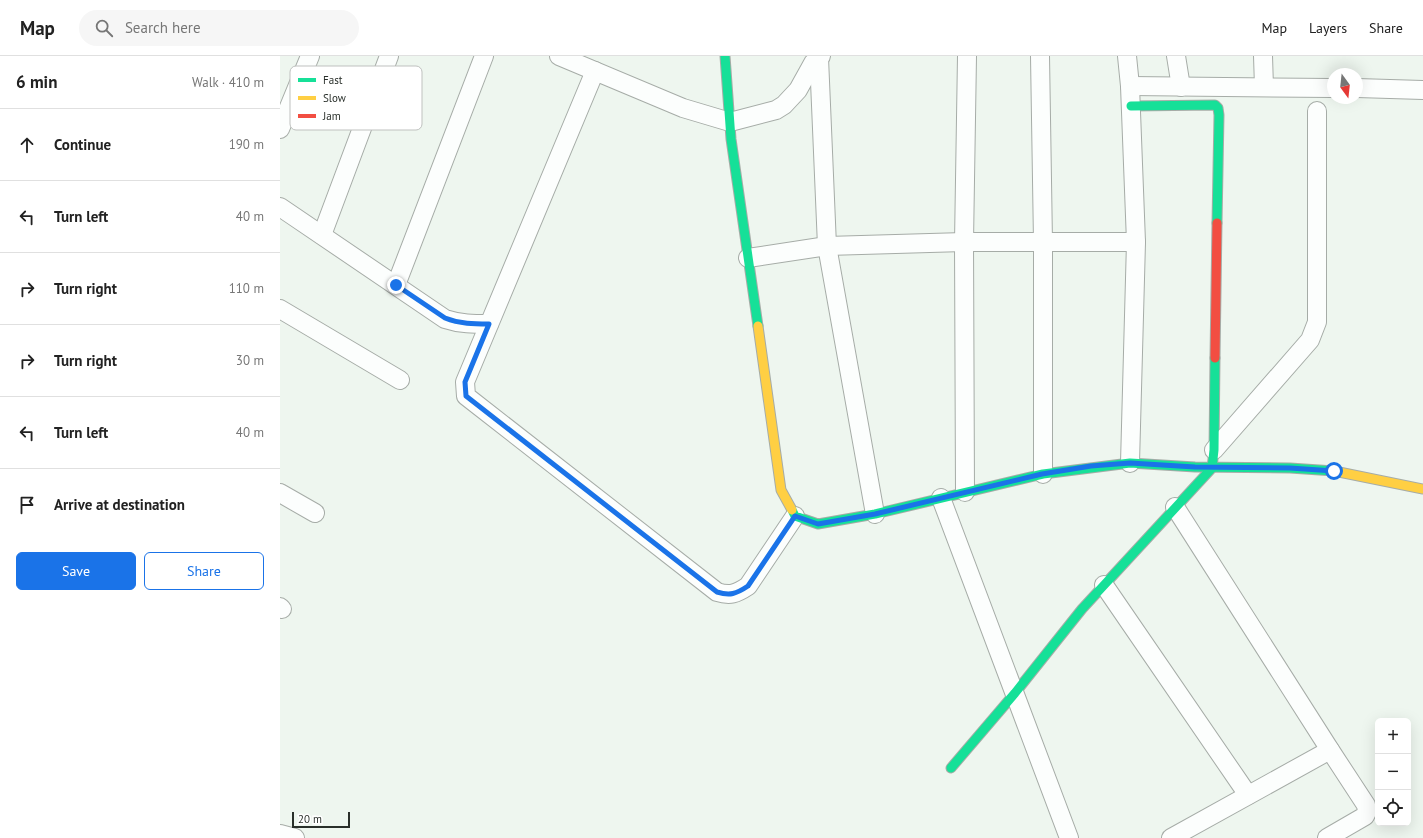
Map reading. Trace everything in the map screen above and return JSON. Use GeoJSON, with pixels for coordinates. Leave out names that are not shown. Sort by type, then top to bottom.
{"type":"FeatureCollection","features":[{"type":"Feature","properties":{"kind":"street"},"geometry":{"type":"LineString","coordinates":[[306,66],[310,56]]}},
{"type":"Feature","properties":{"kind":"street"},"geometry":{"type":"LineString","coordinates":[[385,66],[389,56]]}},
{"type":"Feature","properties":{"kind":"street"},"geometry":{"type":"LineString","coordinates":[[396,285],[484,56]]}},
{"type":"Feature","properties":{"kind":"street"},"geometry":{"type":"LineString","coordinates":[[559,56],[682,108],[730,122],[776,110],[784,105],[798,90],[813,63],[820,57]]}},
{"type":"Feature","properties":{"kind":"street"},"geometry":{"type":"LineString","coordinates":[[725,56],[730,122],[748,258],[782,490],[795,516],[818,524],[875,514],[1042,474],[1091,466],[1213,459],[1290,468],[1334,471],[1423,489]]}},
{"type":"Feature","properties":{"kind":"street"},"geometry":{"type":"LineString","coordinates":[[965,492],[964,242],[967,56]]}},
{"type":"Feature","properties":{"kind":"street"},"geometry":{"type":"LineString","coordinates":[[1040,56],[1043,242],[1042,474]]}},
{"type":"Feature","properties":{"kind":"street"},"geometry":{"type":"LineString","coordinates":[[1127,56],[1131,106],[1136,242],[1130,463]]}},
{"type":"Feature","properties":{"kind":"street"},"geometry":{"type":"LineString","coordinates":[[1176,56],[1181,87]]}},
{"type":"Feature","properties":{"kind":"street"},"geometry":{"type":"LineString","coordinates":[[1263,56],[1264,87]]}},
{"type":"Feature","properties":{"kind":"street"},"geometry":{"type":"LineString","coordinates":[[820,57],[827,246],[875,514]]}},
{"type":"Feature","properties":{"kind":"street"},"geometry":{"type":"LineString","coordinates":[[594,71],[465,382],[466,396],[717,592],[726,595],[738,593],[748,586],[795,516]]}},
{"type":"Feature","properties":{"kind":"street"},"geometry":{"type":"LineString","coordinates":[[1130,86],[1327,88]]}},
{"type":"Feature","properties":{"kind":"street"},"geometry":{"type":"LineString","coordinates":[[1363,88],[1423,90]]}},
{"type":"Feature","properties":{"kind":"street"},"geometry":{"type":"LineString","coordinates":[[280,129],[290,105]]}},
{"type":"Feature","properties":{"kind":"street"},"geometry":{"type":"LineString","coordinates":[[1131,106],[1214,105],[1218,108],[1213,459]]}},
{"type":"Feature","properties":{"kind":"street"},"geometry":{"type":"LineString","coordinates":[[951,768],[1082,609],[1176,507],[1310,340],[1317,322],[1317,110]]}},
{"type":"Feature","properties":{"kind":"street"},"geometry":{"type":"LineString","coordinates":[[322,235],[361,130]]}},
{"type":"Feature","properties":{"kind":"street"},"geometry":{"type":"LineString","coordinates":[[280,207],[445,318],[453,322],[466,324],[489,324]]}},
{"type":"Feature","properties":{"kind":"street"},"geometry":{"type":"LineString","coordinates":[[748,258],[827,246],[964,242],[1136,242]]}},
{"type":"Feature","properties":{"kind":"street"},"geometry":{"type":"LineString","coordinates":[[280,309],[400,380]]}},
{"type":"Feature","properties":{"kind":"street"},"geometry":{"type":"LineString","coordinates":[[280,493],[315,513]]}},
{"type":"Feature","properties":{"kind":"street"},"geometry":{"type":"LineString","coordinates":[[941,498],[1069,838]]}},
{"type":"Feature","properties":{"kind":"street"},"geometry":{"type":"LineString","coordinates":[[1176,507],[1366,805],[1367,812],[1365,816],[1326,838]]}},
{"type":"Feature","properties":{"kind":"street"},"geometry":{"type":"LineString","coordinates":[[1104,585],[1248,795]]}},
{"type":"Feature","properties":{"kind":"street"},"geometry":{"type":"LineString","coordinates":[[1171,838],[1330,750]]}},
{"type":"Feature","properties":{"kind":"street"},"geometry":{"type":"LineString","coordinates":[[280,834],[295,838]]}},
{"type":"Feature","properties":{"kind":"traffic: fast"},"geometry":{"type":"LineString","coordinates":[[725,56],[731,139],[758,326]]}},
{"type":"Feature","properties":{"kind":"traffic: fast"},"geometry":{"type":"LineString","coordinates":[[1131,106],[1215,105],[1218,108],[1217,223]]}},
{"type":"Feature","properties":{"kind":"traffic: fast"},"geometry":{"type":"LineString","coordinates":[[951,768],[1015,693],[1082,609],[1212,468],[1214,450],[1215,358]]}},
{"type":"Feature","properties":{"kind":"traffic: fast"},"geometry":{"type":"LineString","coordinates":[[792,510],[795,516],[818,524],[875,514],[1043,474],[1130,463],[1195,467],[1290,468],[1334,471]]}},
{"type":"Feature","properties":{"kind":"traffic: slow"},"geometry":{"type":"LineString","coordinates":[[758,326],[781,490],[792,510]]}},
{"type":"Feature","properties":{"kind":"traffic: slow"},"geometry":{"type":"LineString","coordinates":[[1334,471],[1423,489]]}},
{"type":"Feature","properties":{"kind":"traffic: jam"},"geometry":{"type":"LineString","coordinates":[[1215,358],[1217,223]]}},
{"type":"Feature","properties":{"kind":"route"},"geometry":{"type":"LineString","coordinates":[[396,285],[453,322],[466,324],[489,324],[465,382],[466,396],[717,592],[726,595],[738,593],[748,586],[795,516],[818,524],[875,514],[1042,474],[1091,466],[1144,463],[1195,467],[1290,468],[1334,471]]}}]}
